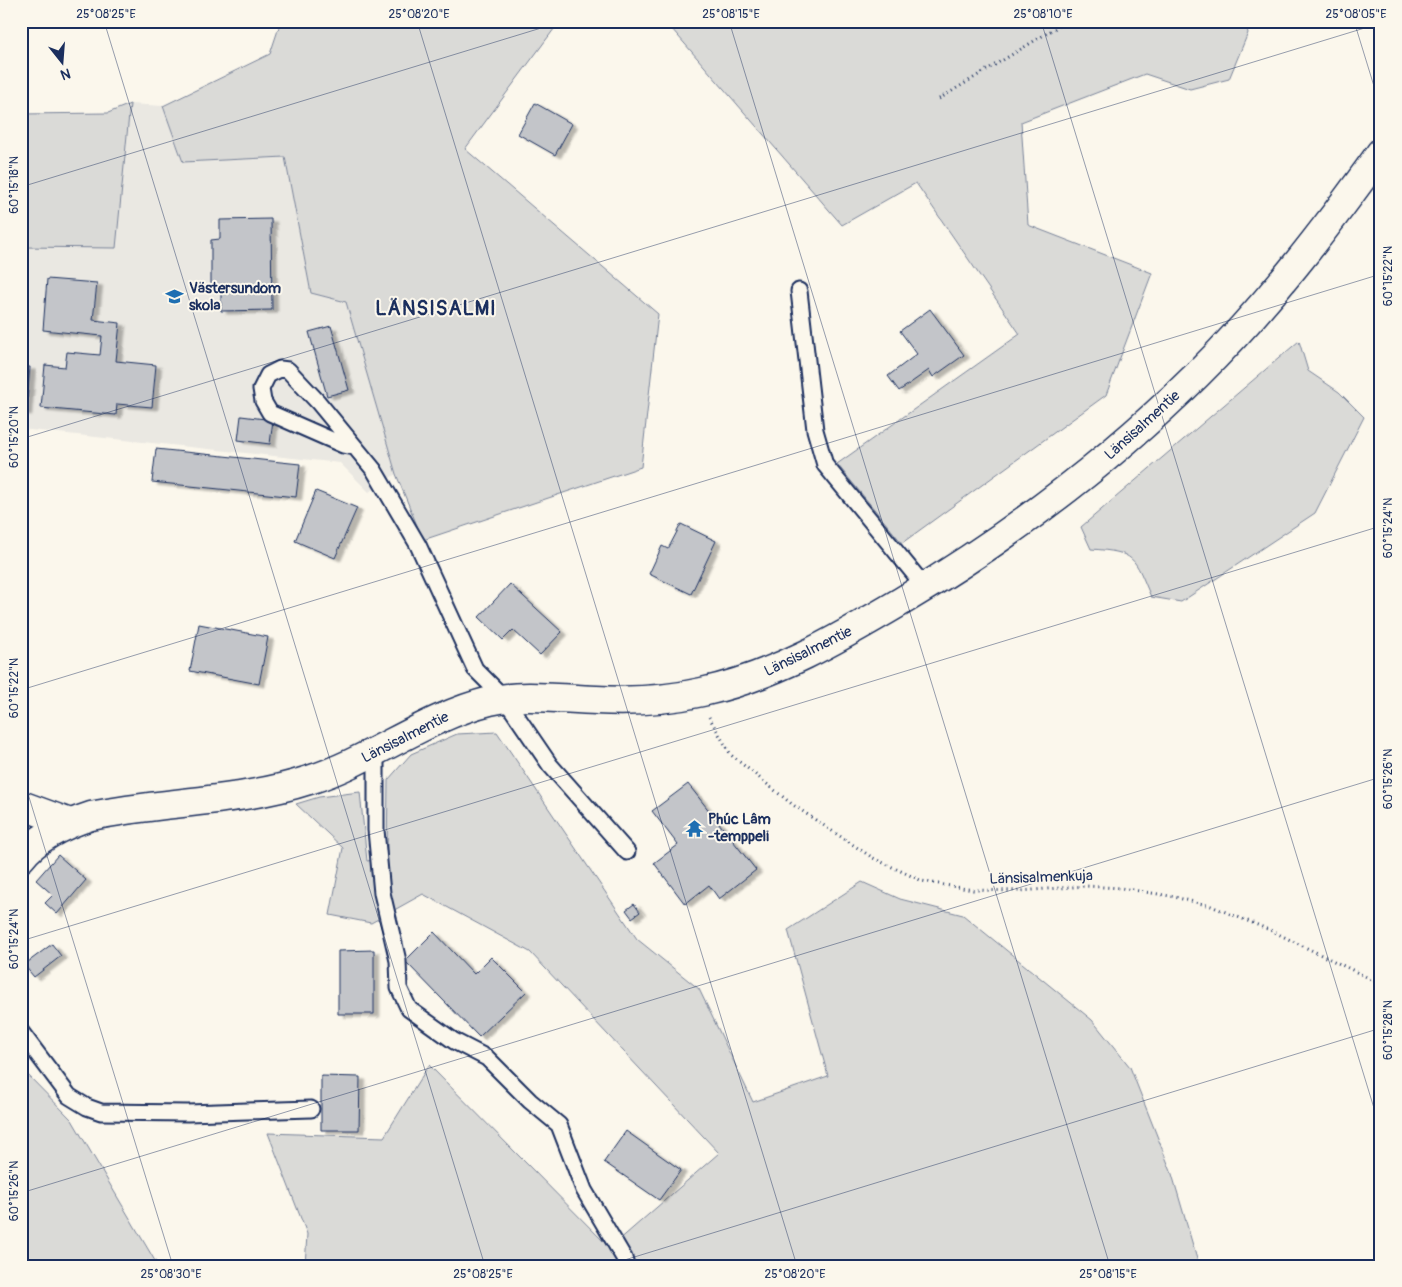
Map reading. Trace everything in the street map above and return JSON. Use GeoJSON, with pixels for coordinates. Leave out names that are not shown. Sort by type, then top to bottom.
{"type":"FeatureCollection","features":[{"type":"Feature","properties":{"kind":"street","name":"Länsisalmentie"},"geometry":{"type":"LineString","coordinates":[[21,858],[47,835],[70,822],[116,811],[285,787],[347,766],[461,709],[528,696],[650,700],[702,692],[774,670],[839,638],[990,546],[1043,508],[1137,432],[1198,374],[1287,275],[1338,212],[1381,152]]}},
{"type":"Feature","properties":{"kind":"street"},"geometry":{"type":"LineString","coordinates":[[21,805],[70,822]]}},
{"type":"Feature","properties":{"kind":"lane"},"geometry":{"type":"LineString","coordinates":[[799,291],[815,430],[825,465],[925,587]]}},
{"type":"Feature","properties":{"kind":"lane"},"geometry":{"type":"LineString","coordinates":[[355,447],[343,444],[270,413],[263,401],[261,389],[268,375],[280,369],[288,370],[318,402],[374,470],[418,545],[475,669],[505,699],[550,765],[627,852]]}},
{"type":"Feature","properties":{"kind":"lane"},"geometry":{"type":"LineString","coordinates":[[376,751],[376,830],[382,893],[398,961],[398,988],[409,1009],[454,1041],[487,1058],[559,1125],[584,1190],[624,1258],[626,1266]]}},
{"type":"Feature","properties":{"kind":"lane"},"geometry":{"type":"LineString","coordinates":[[21,1032],[69,1096],[87,1107],[101,1112],[188,1113],[312,1109]]}},
{"type":"Feature","properties":{"kind":"path"},"geometry":{"type":"LineString","coordinates":[[939,99],[1067,21]]}},
{"type":"Feature","properties":{"kind":"path","name":"Länsisalmenkuja"},"geometry":{"type":"LineString","coordinates":[[702,692],[709,716],[731,755],[793,805],[873,858],[922,881],[973,890],[1020,891],[1086,886],[1120,888],[1170,896],[1212,906],[1272,931],[1381,984]]}},
{"type":"Feature","properties":{"kind":"shaded area"},"geometry":{"type":"Polygon","coordinates":[[[281,21],[560,21],[465,149],[658,314],[641,467],[423,540],[396,474],[346,302],[311,293],[285,157],[183,162],[163,106],[270,54],[281,21]]]}},
{"type":"Feature","properties":{"kind":"shaded area"},"geometry":{"type":"Polygon","coordinates":[[[665,21],[1245,21],[1248,33],[1229,79],[1190,89],[1145,74],[1021,122],[1028,225],[1152,273],[1106,395],[902,543],[837,464],[1020,334],[916,183],[842,225],[665,21]]]}},
{"type":"Feature","properties":{"kind":"shaded area","name":"Västersundom skola"},"geometry":{"type":"Polygon","coordinates":[[[130,104],[163,106],[183,162],[285,157],[311,293],[346,302],[396,474],[369,492],[340,463],[21,429],[21,114],[108,113],[130,104]]]}},
{"type":"Feature","properties":{"kind":"shaded area"},"geometry":{"type":"Polygon","coordinates":[[[130,104],[116,248],[21,247],[21,114],[108,113],[130,104]]]}},
{"type":"Feature","properties":{"kind":"shaded area"},"geometry":{"type":"Polygon","coordinates":[[[1299,341],[1308,371],[1339,392],[1364,417],[1315,513],[1181,602],[1151,597],[1141,573],[1132,559],[1117,552],[1091,549],[1081,527],[1299,341]]]}},
{"type":"Feature","properties":{"kind":"shaded area"},"geometry":{"type":"Polygon","coordinates":[[[497,732],[637,939],[699,989],[753,1102],[828,1076],[788,930],[862,882],[900,899],[963,915],[1092,1020],[1130,1067],[1172,1174],[1199,1266],[305,1266],[307,1234],[268,1133],[384,1137],[429,1065],[610,1248],[719,1153],[530,952],[423,894],[371,923],[330,915],[343,848],[296,804],[319,797],[360,792],[367,861],[387,858],[388,780],[411,754],[457,734],[497,732]]]}},
{"type":"Feature","properties":{"kind":"shaded area"},"geometry":{"type":"Polygon","coordinates":[[[21,1068],[72,1120],[158,1266],[21,1266],[21,1068]]]}},
{"type":"Feature","properties":{"kind":"building"},"geometry":{"type":"Polygon","coordinates":[[[535,103],[572,124],[555,155],[518,134],[535,103]]]}},
{"type":"Feature","properties":{"kind":"building"},"geometry":{"type":"Polygon","coordinates":[[[271,219],[272,310],[221,311],[221,286],[211,286],[211,240],[220,239],[220,220],[271,219]]]}},
{"type":"Feature","properties":{"kind":"building"},"geometry":{"type":"Polygon","coordinates":[[[47,279],[97,283],[93,320],[120,323],[116,361],[156,365],[152,407],[117,404],[116,415],[41,408],[45,365],[65,367],[67,352],[100,355],[102,336],[43,330],[47,279]]]}},
{"type":"Feature","properties":{"kind":"building"},"geometry":{"type":"Polygon","coordinates":[[[930,309],[964,355],[933,377],[929,370],[899,391],[888,376],[917,354],[900,331],[930,309]]]}},
{"type":"Feature","properties":{"kind":"building"},"geometry":{"type":"Polygon","coordinates":[[[331,326],[349,390],[327,396],[309,332],[331,326]]]}},
{"type":"Feature","properties":{"kind":"building"},"geometry":{"type":"Polygon","coordinates":[[[21,367],[30,367],[26,412],[21,411],[21,367]]]}},
{"type":"Feature","properties":{"kind":"building"},"geometry":{"type":"Polygon","coordinates":[[[241,416],[273,420],[270,444],[238,440],[241,416]]]}},
{"type":"Feature","properties":{"kind":"building"},"geometry":{"type":"Polygon","coordinates":[[[156,449],[300,464],[296,497],[152,482],[156,449]]]}},
{"type":"Feature","properties":{"kind":"building"},"geometry":{"type":"Polygon","coordinates":[[[316,491],[357,508],[335,558],[295,541],[316,491]]]}},
{"type":"Feature","properties":{"kind":"building"},"geometry":{"type":"Polygon","coordinates":[[[681,524],[716,541],[691,594],[649,574],[662,546],[668,549],[681,524]]]}},
{"type":"Feature","properties":{"kind":"building"},"geometry":{"type":"Polygon","coordinates":[[[510,584],[562,632],[540,655],[513,630],[503,640],[479,617],[510,584]]]}},
{"type":"Feature","properties":{"kind":"building"},"geometry":{"type":"Polygon","coordinates":[[[199,624],[268,637],[259,684],[190,671],[199,624]]]}},
{"type":"Feature","properties":{"kind":"building","name":"Phúc Lâm -temppeli"},"geometry":{"type":"Polygon","coordinates":[[[688,784],[756,870],[719,899],[709,885],[685,904],[654,863],[678,845],[652,811],[688,784]]]}},
{"type":"Feature","properties":{"kind":"building"},"geometry":{"type":"Polygon","coordinates":[[[58,855],[86,880],[57,914],[45,903],[53,895],[36,880],[58,855]]]}},
{"type":"Feature","properties":{"kind":"building"},"geometry":{"type":"Polygon","coordinates":[[[634,904],[640,912],[632,918],[626,910],[634,904]]]}},
{"type":"Feature","properties":{"kind":"building"},"geometry":{"type":"Polygon","coordinates":[[[434,932],[474,974],[491,957],[526,992],[479,1037],[405,961],[434,932]]]}},
{"type":"Feature","properties":{"kind":"building"},"geometry":{"type":"Polygon","coordinates":[[[52,944],[61,956],[34,977],[24,965],[52,944]]]}},
{"type":"Feature","properties":{"kind":"building"},"geometry":{"type":"Polygon","coordinates":[[[374,950],[374,1014],[338,1014],[338,951],[374,950]]]}},
{"type":"Feature","properties":{"kind":"building"},"geometry":{"type":"Polygon","coordinates":[[[321,1076],[360,1077],[359,1130],[321,1130],[321,1076]]]}},
{"type":"Feature","properties":{"kind":"building"},"geometry":{"type":"Polygon","coordinates":[[[626,1131],[681,1170],[659,1200],[604,1162],[626,1131]]]}},
{"type":"Feature","properties":{"kind":"place","name":"Västersundom skola"},"geometry":{"type":"Point","coordinates":[175,297]}},
{"type":"Feature","properties":{"kind":"place","name":"Phúc Lâm -temppeli"},"geometry":{"type":"Point","coordinates":[694,828]}},
{"type":"Feature","properties":{"kind":"district","name":"LÄNSISALMI"},"geometry":{"type":"Point","coordinates":[436,308]}}]}
